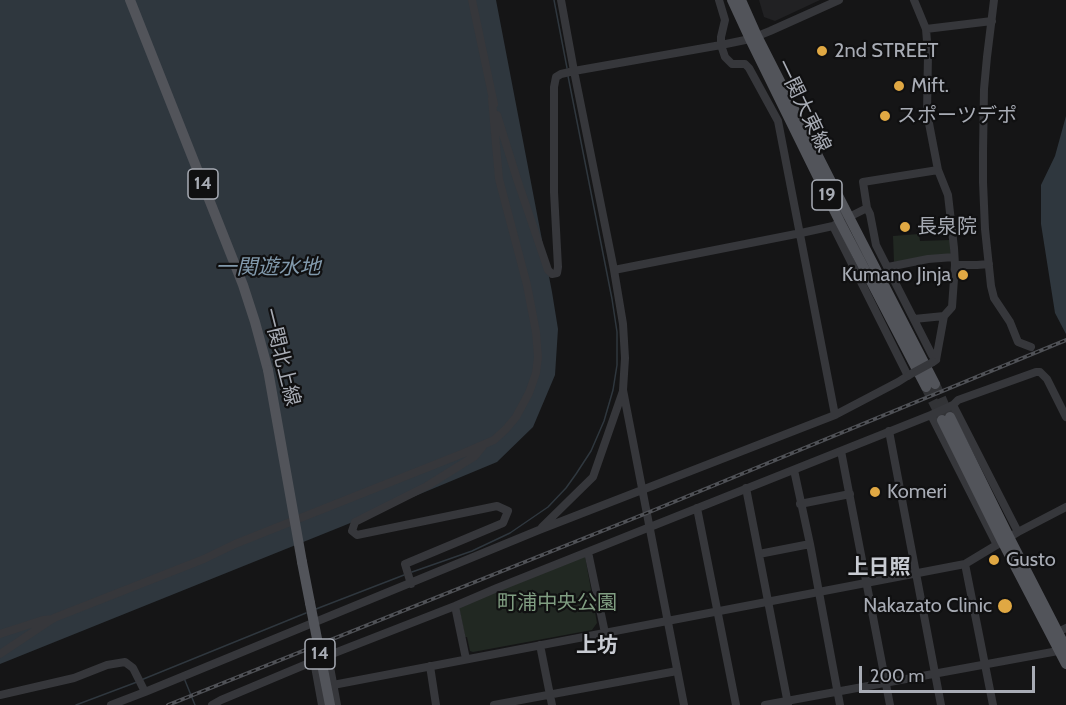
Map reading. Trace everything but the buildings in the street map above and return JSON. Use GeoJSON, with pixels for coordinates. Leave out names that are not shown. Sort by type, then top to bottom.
{"type":"FeatureCollection","features":[{"type":"Feature","properties":{"kind":"main road","name":"一関北上線"},"geometry":{"type":"LineString","coordinates":[[130,0],[243,285],[255,322],[268,370],[330,705]]}},
{"type":"Feature","properties":{"kind":"main road","name":"一関大東線"},"geometry":{"type":"LineString","coordinates":[[732,0],[754,38],[841,222],[931,385]]}},
{"type":"Feature","properties":{"kind":"main road","name":"一関大東線"},"geometry":{"type":"LineString","coordinates":[[741,0],[754,38]]}},
{"type":"Feature","properties":{"kind":"main road"},"geometry":{"type":"LineString","coordinates":[[941,417],[1063,648]]}},
{"type":"Feature","properties":{"kind":"main road"},"geometry":{"type":"LineString","coordinates":[[1006,539],[1062,630],[1066,664]]}},
{"type":"Feature","properties":{"kind":"street"},"geometry":{"type":"LineString","coordinates":[[472,0],[492,99],[548,270],[552,274],[556,273],[558,267],[554,192],[554,87],[556,77],[572,71],[754,38],[839,0]]}},
{"type":"Feature","properties":{"kind":"street"},"geometry":{"type":"LineString","coordinates":[[561,0],[572,71],[614,270],[623,324],[625,358],[623,390],[684,705]]}},
{"type":"Feature","properties":{"kind":"street"},"geometry":{"type":"LineString","coordinates":[[719,0],[724,20],[721,45],[725,57],[732,64],[745,64],[749,68],[778,122],[835,415]]}},
{"type":"Feature","properties":{"kind":"street"},"geometry":{"type":"LineString","coordinates":[[111,705],[143,689],[177,678],[410,581],[835,415],[934,361],[944,316],[952,307],[954,261],[948,195],[938,170],[927,113],[926,29],[914,0]]}},
{"type":"Feature","properties":{"kind":"street"},"geometry":{"type":"LineString","coordinates":[[994,0],[984,89],[983,162],[991,286],[994,298],[1010,322],[1018,342],[1031,347]]}},
{"type":"Feature","properties":{"kind":"street"},"geometry":{"type":"LineString","coordinates":[[926,29],[992,21]]}},
{"type":"Feature","properties":{"kind":"street"},"geometry":{"type":"LineString","coordinates":[[0,634],[54,618],[204,559],[235,544],[494,440],[506,429],[516,417],[529,393],[536,373],[538,357],[527,285],[499,179],[492,99]]}},
{"type":"Feature","properties":{"kind":"street"},"geometry":{"type":"LineString","coordinates":[[934,361],[876,245],[863,182],[938,170]]}},
{"type":"Feature","properties":{"kind":"street"},"geometry":{"type":"LineString","coordinates":[[614,270],[801,233],[841,222],[867,208]]}},
{"type":"Feature","properties":{"kind":"street"},"geometry":{"type":"LineString","coordinates":[[841,222],[909,376]]}},
{"type":"Feature","properties":{"kind":"street"},"geometry":{"type":"LineString","coordinates":[[888,267],[928,259],[977,265],[989,264]]}},
{"type":"Feature","properties":{"kind":"street"},"geometry":{"type":"LineString","coordinates":[[914,319],[944,316]]}},
{"type":"Feature","properties":{"kind":"street"},"geometry":{"type":"LineString","coordinates":[[212,705],[328,656],[889,431],[941,417],[958,400],[1040,372],[1047,379],[1066,417]]}},
{"type":"Feature","properties":{"kind":"street"},"geometry":{"type":"LineString","coordinates":[[539,530],[593,477],[623,390]]}},
{"type":"Feature","properties":{"kind":"street"},"geometry":{"type":"LineString","coordinates":[[953,405],[1006,539]]}},
{"type":"Feature","properties":{"kind":"street"},"geometry":{"type":"LineString","coordinates":[[941,417],[1006,539]]}},
{"type":"Feature","properties":{"kind":"street"},"geometry":{"type":"LineString","coordinates":[[889,431],[941,705]]}},
{"type":"Feature","properties":{"kind":"street"},"geometry":{"type":"LineString","coordinates":[[410,581],[405,564],[503,523],[508,511],[497,506],[357,535],[352,531],[355,522],[427,486],[475,456],[487,443]]}},
{"type":"Feature","properties":{"kind":"street"},"geometry":{"type":"LineString","coordinates":[[841,451],[890,705]]}},
{"type":"Feature","properties":{"kind":"street"},"geometry":{"type":"LineString","coordinates":[[794,470],[840,705]]}},
{"type":"Feature","properties":{"kind":"street"},"geometry":{"type":"LineString","coordinates":[[746,488],[787,703]]}},
{"type":"Feature","properties":{"kind":"street"},"geometry":{"type":"LineString","coordinates":[[800,504],[850,494]]}},
{"type":"Feature","properties":{"kind":"street"},"geometry":{"type":"LineString","coordinates":[[333,684],[965,564],[1066,507]]}},
{"type":"Feature","properties":{"kind":"street"},"geometry":{"type":"LineString","coordinates":[[698,508],[736,705]]}},
{"type":"Feature","properties":{"kind":"street"},"geometry":{"type":"LineString","coordinates":[[759,554],[810,544]]}},
{"type":"Feature","properties":{"kind":"street"},"geometry":{"type":"LineString","coordinates":[[588,552],[605,633]]}},
{"type":"Feature","properties":{"kind":"street"},"geometry":{"type":"LineString","coordinates":[[965,564],[993,705]]}},
{"type":"Feature","properties":{"kind":"street"},"geometry":{"type":"LineString","coordinates":[[455,606],[466,659]]}},
{"type":"Feature","properties":{"kind":"street"},"geometry":{"type":"LineString","coordinates":[[0,654],[54,618]]}},
{"type":"Feature","properties":{"kind":"street"},"geometry":{"type":"LineString","coordinates":[[540,645],[552,705]]}},
{"type":"Feature","properties":{"kind":"street"},"geometry":{"type":"LineString","coordinates":[[765,705],[787,703],[1063,648]]}},
{"type":"Feature","properties":{"kind":"street"},"geometry":{"type":"LineString","coordinates":[[328,656],[337,705]]}},
{"type":"Feature","properties":{"kind":"street"},"geometry":{"type":"LineString","coordinates":[[0,695],[74,678],[120,662],[129,664],[143,689]]}},
{"type":"Feature","properties":{"kind":"street"},"geometry":{"type":"LineString","coordinates":[[314,662],[322,705]]}},
{"type":"Feature","properties":{"kind":"street"},"geometry":{"type":"LineString","coordinates":[[430,666],[436,705]]}},
{"type":"Feature","properties":{"kind":"street"},"geometry":{"type":"LineString","coordinates":[[494,705],[677,670]]}},
{"type":"Feature","properties":{"kind":"shaded area"},"geometry":{"type":"Polygon","coordinates":[[[759,0],[820,0],[775,21],[764,17],[759,0]]]}},
{"type":"Feature","properties":{"kind":"green space"},"geometry":{"type":"Polygon","coordinates":[[[919,234],[920,241],[950,240],[950,254],[894,262],[893,236],[919,234]]]}},
{"type":"Feature","properties":{"kind":"green space","name":"町浦中央公園"},"geometry":{"type":"Polygon","coordinates":[[[585,556],[597,623],[592,630],[470,651],[459,607],[585,556]]]}},
{"type":"Feature","properties":{"kind":"water","name":"一関遊水地"},"geometry":{"type":"Polygon","coordinates":[[[0,0],[496,0],[558,329],[555,375],[533,427],[497,462],[0,664],[0,0]]]}},
{"type":"Feature","properties":{"kind":"water"},"geometry":{"type":"Polygon","coordinates":[[[1066,116],[1066,334],[1055,313],[1041,224],[1041,185],[1055,156],[1066,116]]]}},
{"type":"Feature","properties":{"kind":"waterway"},"geometry":{"type":"LineString","coordinates":[[554,0],[567,68]]}},
{"type":"Feature","properties":{"kind":"waterway"},"geometry":{"type":"LineString","coordinates":[[412,572],[472,551],[510,533],[548,507],[566,488],[591,451],[604,421],[617,365],[617,332],[568,76]]}},
{"type":"Feature","properties":{"kind":"waterway"},"geometry":{"type":"LineString","coordinates":[[316,609],[404,575]]}},
{"type":"Feature","properties":{"kind":"waterway"},"geometry":{"type":"LineString","coordinates":[[141,680],[306,613]]}},
{"type":"Feature","properties":{"kind":"waterway"},"geometry":{"type":"LineString","coordinates":[[184,678],[195,705]]}},
{"type":"Feature","properties":{"kind":"waterway"},"geometry":{"type":"LineString","coordinates":[[76,705],[137,682]]}},
{"type":"Feature","properties":{"kind":"tunnel"},"geometry":{"type":"LineString","coordinates":[[935,384],[949,416]]}},
{"type":"Feature","properties":{"kind":"tunnel"},"geometry":{"type":"LineString","coordinates":[[926,387],[942,419]]}},
{"type":"Feature","properties":{"kind":"railway"},"geometry":{"type":"LineString","coordinates":[[168,705],[647,513],[1066,340]]}},
{"type":"Feature","properties":{"kind":"place","name":"2nd STREET"},"geometry":{"type":"Point","coordinates":[822,51]}},
{"type":"Feature","properties":{"kind":"place","name":"Mift."},"geometry":{"type":"Point","coordinates":[899,86]}},
{"type":"Feature","properties":{"kind":"place","name":"スポーツデポ"},"geometry":{"type":"Point","coordinates":[885,116]}},
{"type":"Feature","properties":{"kind":"place","name":"長泉院"},"geometry":{"type":"Point","coordinates":[905,227]}},
{"type":"Feature","properties":{"kind":"place","name":"Kumano Jinja"},"geometry":{"type":"Point","coordinates":[963,275]}},
{"type":"Feature","properties":{"kind":"place","name":"Komeri"},"geometry":{"type":"Point","coordinates":[875,492]}},
{"type":"Feature","properties":{"kind":"place","name":"Gusto"},"geometry":{"type":"Point","coordinates":[994,560]}},
{"type":"Feature","properties":{"kind":"place","name":"Nakazato Clinic"},"geometry":{"type":"Point","coordinates":[1005,606]}},
{"type":"Feature","properties":{"kind":"district","name":"上日照"},"geometry":{"type":"Point","coordinates":[879,568]}},
{"type":"Feature","properties":{"kind":"district","name":"上坊"},"geometry":{"type":"Point","coordinates":[597,646]}}]}
